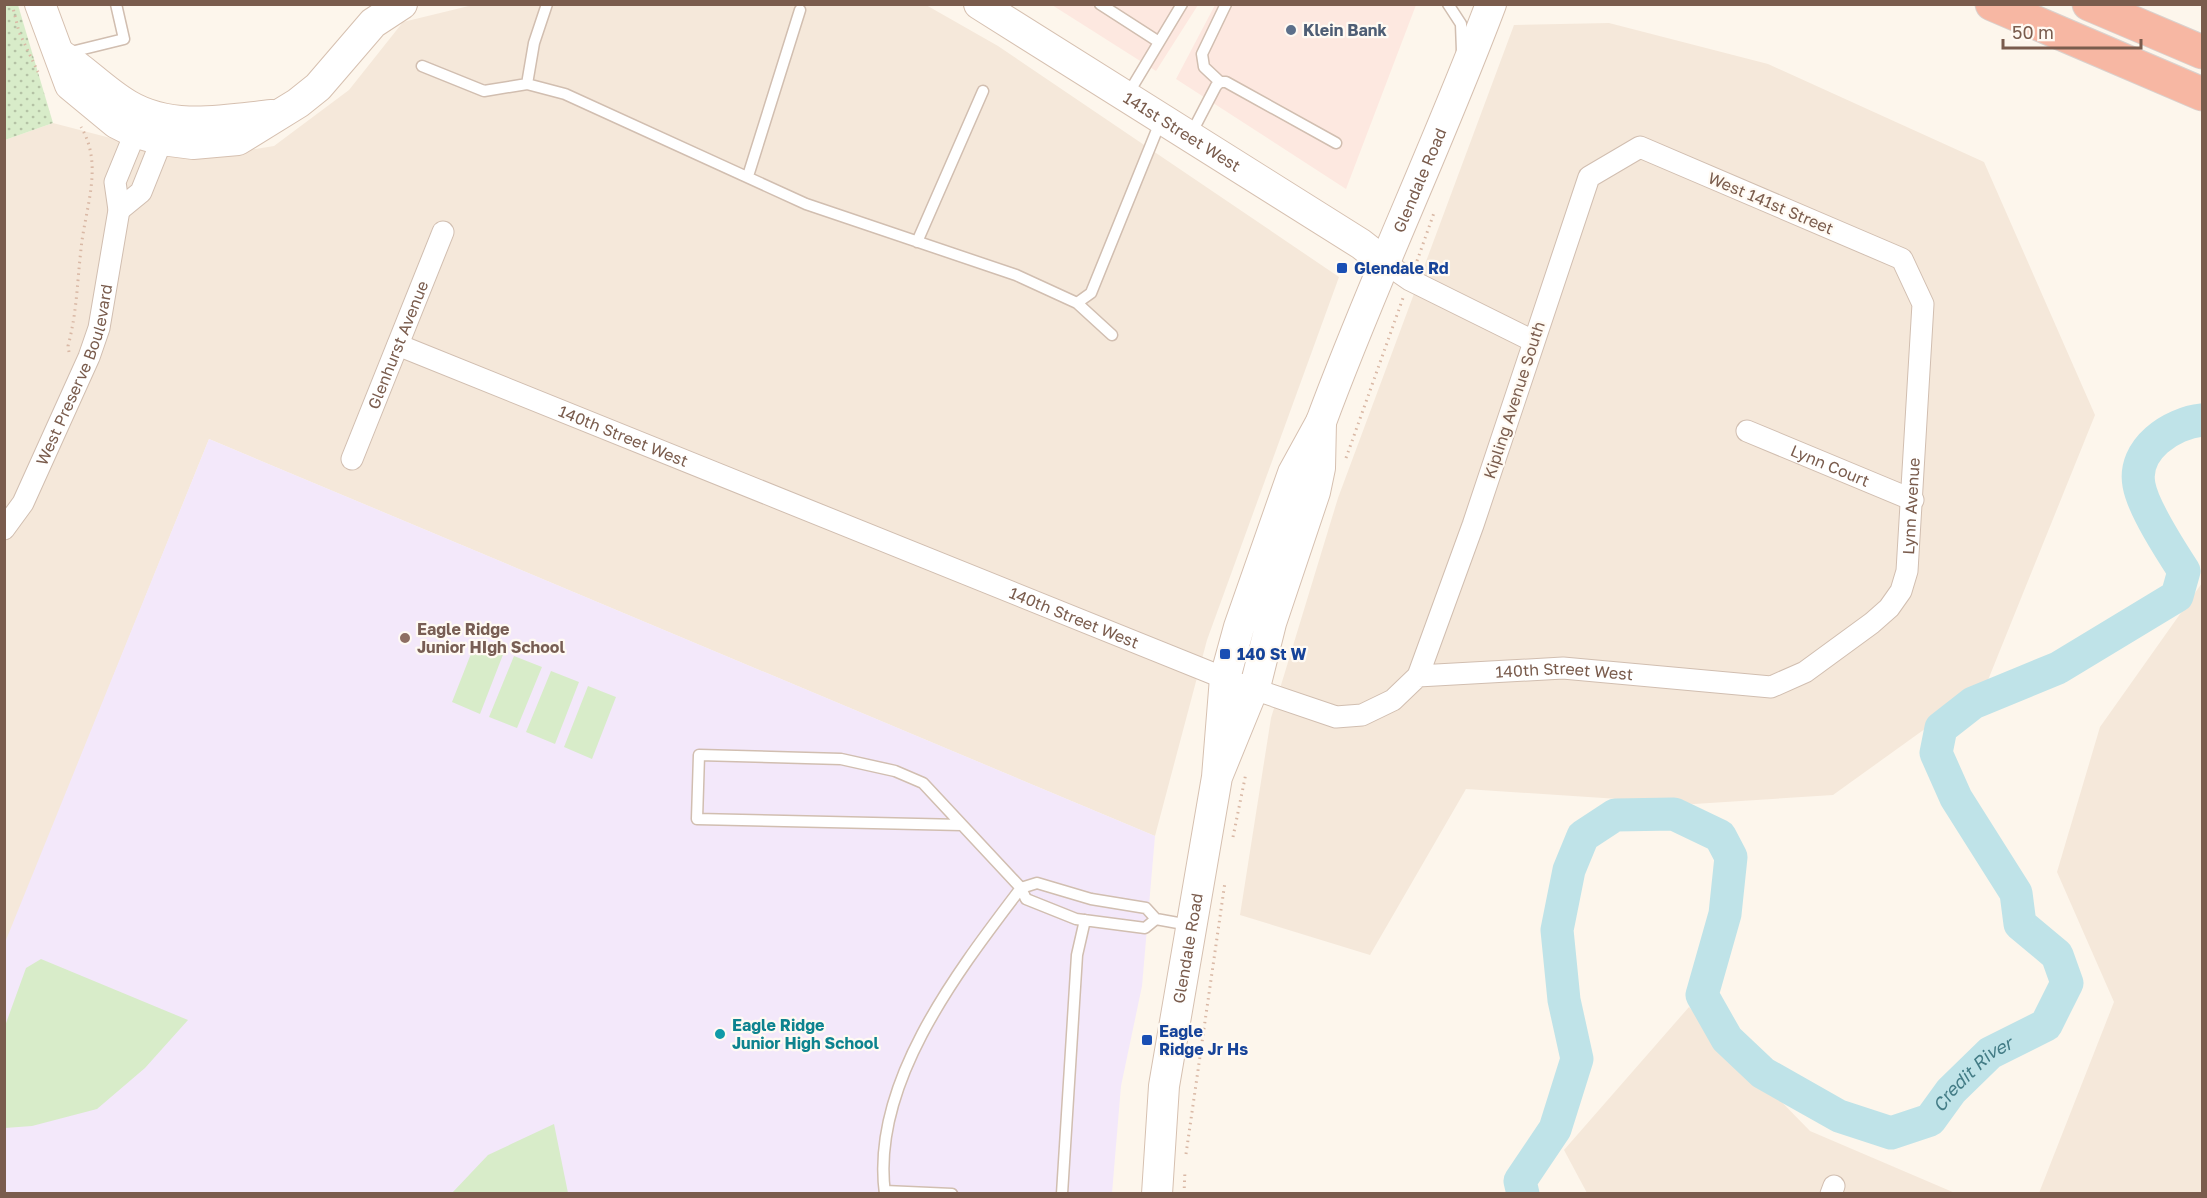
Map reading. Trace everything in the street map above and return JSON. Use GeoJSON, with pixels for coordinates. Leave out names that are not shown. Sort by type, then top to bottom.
{"type":"FeatureCollection","features":[{"type":"Feature","properties":{"kind":"highway"},"geometry":{"type":"LineString","coordinates":[[1992,4],[2202,94]]}},
{"type":"Feature","properties":{"kind":"highway"},"geometry":{"type":"LineString","coordinates":[[2089,4],[2202,52]]}},
{"type":"Feature","properties":{"kind":"main road"},"geometry":{"type":"LineString","coordinates":[[40,4],[61,55],[70,85],[116,123],[153,126],[276,114],[298,103],[318,87],[373,23],[402,4]]}},
{"type":"Feature","properties":{"kind":"main road","name":"141st Street West"},"geometry":{"type":"LineString","coordinates":[[979,4],[1361,244],[1384,262]]}},
{"type":"Feature","properties":{"kind":"main road","name":"Glendale Road"},"geometry":{"type":"LineString","coordinates":[[1157,1194],[1164,1086],[1217,777],[1225,678],[1237,633],[1293,473],[1321,422],[1384,262],[1424,166],[1453,105],[1491,4]]}},
{"type":"Feature","properties":{"kind":"main road","name":"Glendale Road"},"geometry":{"type":"LineString","coordinates":[[1217,777],[1253,689],[1271,623],[1317,484],[1320,468],[1321,422]]}},
{"type":"Feature","properties":{"kind":"street","name":"West Preserve Boulevard"},"geometry":{"type":"LineString","coordinates":[[4,529],[23,503],[88,359],[99,327],[119,210],[115,182],[153,126]]}},
{"type":"Feature","properties":{"kind":"street"},"geometry":{"type":"LineString","coordinates":[[119,210],[141,192],[153,126]]}},
{"type":"Feature","properties":{"kind":"street","name":"West 141st Street"},"geometry":{"type":"LineString","coordinates":[[1640,147],[1902,259]]}},
{"type":"Feature","properties":{"kind":"street","name":"Kipling Avenue South"},"geometry":{"type":"LineString","coordinates":[[1418,676],[1473,525],[1589,177],[1640,147]]}},
{"type":"Feature","properties":{"kind":"street","name":"Glenhurst Avenue"},"geometry":{"type":"LineString","coordinates":[[352,459],[443,232]]}},
{"type":"Feature","properties":{"kind":"street","name":"Lynn Avenue"},"geometry":{"type":"LineString","coordinates":[[1771,687],[1805,672],[1872,623],[1889,608],[1901,591],[1907,571],[1913,500],[1923,304],[1902,259]]}},
{"type":"Feature","properties":{"kind":"street"},"geometry":{"type":"LineString","coordinates":[[1384,262],[1410,280],[1533,341]]}},
{"type":"Feature","properties":{"kind":"street","name":"140th Street West"},"geometry":{"type":"LineString","coordinates":[[398,345],[1225,678],[1336,717],[1362,715],[1383,705],[1393,700],[1418,676],[1563,668],[1771,687]]}},
{"type":"Feature","properties":{"kind":"street","name":"Lynn Court"},"geometry":{"type":"LineString","coordinates":[[1747,431],[1913,500]]}},
{"type":"Feature","properties":{"kind":"lane"},"geometry":{"type":"LineString","coordinates":[[61,55],[124,39],[116,4]]}},
{"type":"Feature","properties":{"kind":"lane"},"geometry":{"type":"LineString","coordinates":[[527,84],[534,43],[547,4]]}},
{"type":"Feature","properties":{"kind":"lane"},"geometry":{"type":"LineString","coordinates":[[1100,4],[1159,42]]}},
{"type":"Feature","properties":{"kind":"lane"},"geometry":{"type":"LineString","coordinates":[[1126,97],[1182,4]]}},
{"type":"Feature","properties":{"kind":"lane"},"geometry":{"type":"LineString","coordinates":[[1226,4],[1202,54],[1204,67],[1220,82],[1226,82],[1336,143]]}},
{"type":"Feature","properties":{"kind":"lane"},"geometry":{"type":"LineString","coordinates":[[1448,4],[1461,24],[1462,38],[1457,89],[1453,105]]}},
{"type":"Feature","properties":{"kind":"lane"},"geometry":{"type":"LineString","coordinates":[[748,176],[800,10]]}},
{"type":"Feature","properties":{"kind":"lane"},"geometry":{"type":"LineString","coordinates":[[422,66],[484,91],[527,84],[565,94],[806,204],[1016,275],[1077,303],[1112,335]]}},
{"type":"Feature","properties":{"kind":"lane"},"geometry":{"type":"LineString","coordinates":[[1190,137],[1220,82]]}},
{"type":"Feature","properties":{"kind":"lane"},"geometry":{"type":"LineString","coordinates":[[917,242],[983,91]]}},
{"type":"Feature","properties":{"kind":"lane"},"geometry":{"type":"LineString","coordinates":[[1077,303],[1091,293],[1162,120]]}},
{"type":"Feature","properties":{"kind":"lane"},"geometry":{"type":"LineString","coordinates":[[962,825],[697,819],[699,755],[841,759],[895,771],[923,783],[1021,888],[1026,899],[1085,920],[1145,928],[1156,919]]}},
{"type":"Feature","properties":{"kind":"lane"},"geometry":{"type":"LineString","coordinates":[[952,1194],[885,1192],[883,1175],[892,1101],[916,1042],[985,935],[1021,888],[1037,883],[1091,899],[1146,908],[1156,919],[1190,926]]}},
{"type":"Feature","properties":{"kind":"lane"},"geometry":{"type":"LineString","coordinates":[[1062,1194],[1077,955],[1085,920]]}},
{"type":"Feature","properties":{"kind":"path"},"geometry":{"type":"LineString","coordinates":[[12,4],[19,32],[43,80]]}},
{"type":"Feature","properties":{"kind":"path"},"geometry":{"type":"LineString","coordinates":[[78,122],[88,138],[92,158],[92,184],[81,250],[77,311],[68,351],[88,359]]}},
{"type":"Feature","properties":{"kind":"path"},"geometry":{"type":"LineString","coordinates":[[1344,463],[1398,307],[1436,209]]}},
{"type":"Feature","properties":{"kind":"path"},"geometry":{"type":"LineString","coordinates":[[1232,840],[1248,764]]}},
{"type":"Feature","properties":{"kind":"path"},"geometry":{"type":"LineString","coordinates":[[1184,1194],[1185,1159],[1196,1067],[1227,874]]}},
{"type":"Feature","properties":{"kind":"shaded area"},"geometry":{"type":"Polygon","coordinates":[[[473,5],[926,5],[998,46],[1339,277],[1207,640],[1155,836],[209,439],[5,945],[5,140],[53,123],[191,159],[274,146],[349,90],[403,22],[473,5]]]}},
{"type":"Feature","properties":{"kind":"shaded area"},"geometry":{"type":"Polygon","coordinates":[[[1052,5],[1198,5],[1156,71],[1052,5]]]}},
{"type":"Feature","properties":{"kind":"shaded area"},"geometry":{"type":"Polygon","coordinates":[[[1215,5],[1416,5],[1346,189],[1176,79],[1215,5]]]}},
{"type":"Feature","properties":{"kind":"shaded area"},"geometry":{"type":"Polygon","coordinates":[[[1609,23],[1768,64],[1984,162],[2095,415],[1986,685],[1833,795],[1694,804],[1466,789],[1370,955],[1240,915],[1271,718],[1338,498],[1514,25],[1609,23]]]}},
{"type":"Feature","properties":{"kind":"shaded area","name":"Eagle Ridge Junior HIgh School"},"geometry":{"type":"Polygon","coordinates":[[[209,439],[1155,836],[1142,986],[1121,1086],[1112,1193],[5,1193],[4,945],[209,439]]]}},
{"type":"Feature","properties":{"kind":"shaded area"},"geometry":{"type":"Polygon","coordinates":[[[2202,583],[2202,1193],[2039,1193],[2114,1002],[2057,872],[2100,727],[2202,583]]]}},
{"type":"Feature","properties":{"kind":"shaded area"},"geometry":{"type":"Polygon","coordinates":[[[1689,1007],[1810,1131],[1955,1193],[1587,1193],[1564,1150],[1689,1007]]]}},
{"type":"Feature","properties":{"kind":"green space"},"geometry":{"type":"Polygon","coordinates":[[[4,5],[18,5],[53,123],[5,140],[4,5]]]}},
{"type":"Feature","properties":{"kind":"green space"},"geometry":{"type":"Polygon","coordinates":[[[476,641],[504,652],[480,714],[452,702],[476,641]]]}},
{"type":"Feature","properties":{"kind":"green space"},"geometry":{"type":"Polygon","coordinates":[[[514,656],[542,667],[517,728],[489,717],[514,656]]]}},
{"type":"Feature","properties":{"kind":"green space"},"geometry":{"type":"Polygon","coordinates":[[[551,671],[579,682],[555,744],[526,732],[551,671]]]}},
{"type":"Feature","properties":{"kind":"green space"},"geometry":{"type":"Polygon","coordinates":[[[588,686],[616,697],[592,759],[564,747],[588,686]]]}},
{"type":"Feature","properties":{"kind":"green space"},"geometry":{"type":"Polygon","coordinates":[[[41,959],[188,1020],[145,1068],[97,1109],[32,1126],[5,1128],[5,1026],[26,968],[41,959]]]}},
{"type":"Feature","properties":{"kind":"green space"},"geometry":{"type":"Polygon","coordinates":[[[554,1124],[568,1193],[452,1193],[488,1155],[554,1124]]]}},
{"type":"Feature","properties":{"kind":"waterway","name":"Credit River"},"geometry":{"type":"LineString","coordinates":[[1523,1194],[1520,1181],[1555,1129],[1577,1059],[1564,1000],[1557,930],[1569,870],[1583,836],[1615,815],[1674,814],[1720,836],[1731,857],[1725,914],[1702,995],[1727,1039],[1763,1073],[1839,1116],[1891,1133],[1930,1120],[1951,1091],[1990,1053],[2046,1025],[2067,983],[2057,955],[2020,924],[2016,893],[1956,798],[1936,753],[1941,728],[1973,703],[2058,668],[2177,596],[2184,571],[2146,505],[2139,485],[2138,472],[2148,449],[2157,440],[2179,426],[2202,420]]}},
{"type":"Feature","properties":{"kind":"place","name":"Klein Bank"},"geometry":{"type":"Point","coordinates":[1291,30]}},
{"type":"Feature","properties":{"kind":"place","name":"Glendale Rd"},"geometry":{"type":"Point","coordinates":[1342,268]}},
{"type":"Feature","properties":{"kind":"place","name":"Eagle Ridge Junior HIgh School"},"geometry":{"type":"Point","coordinates":[405,638]}},
{"type":"Feature","properties":{"kind":"place","name":"140 St W"},"geometry":{"type":"Point","coordinates":[1225,654]}},
{"type":"Feature","properties":{"kind":"place","name":"Eagle Ridge Junior High School"},"geometry":{"type":"Point","coordinates":[720,1034]}},
{"type":"Feature","properties":{"kind":"place","name":"Eagle Ridge Jr Hs"},"geometry":{"type":"Point","coordinates":[1147,1040]}}]}
